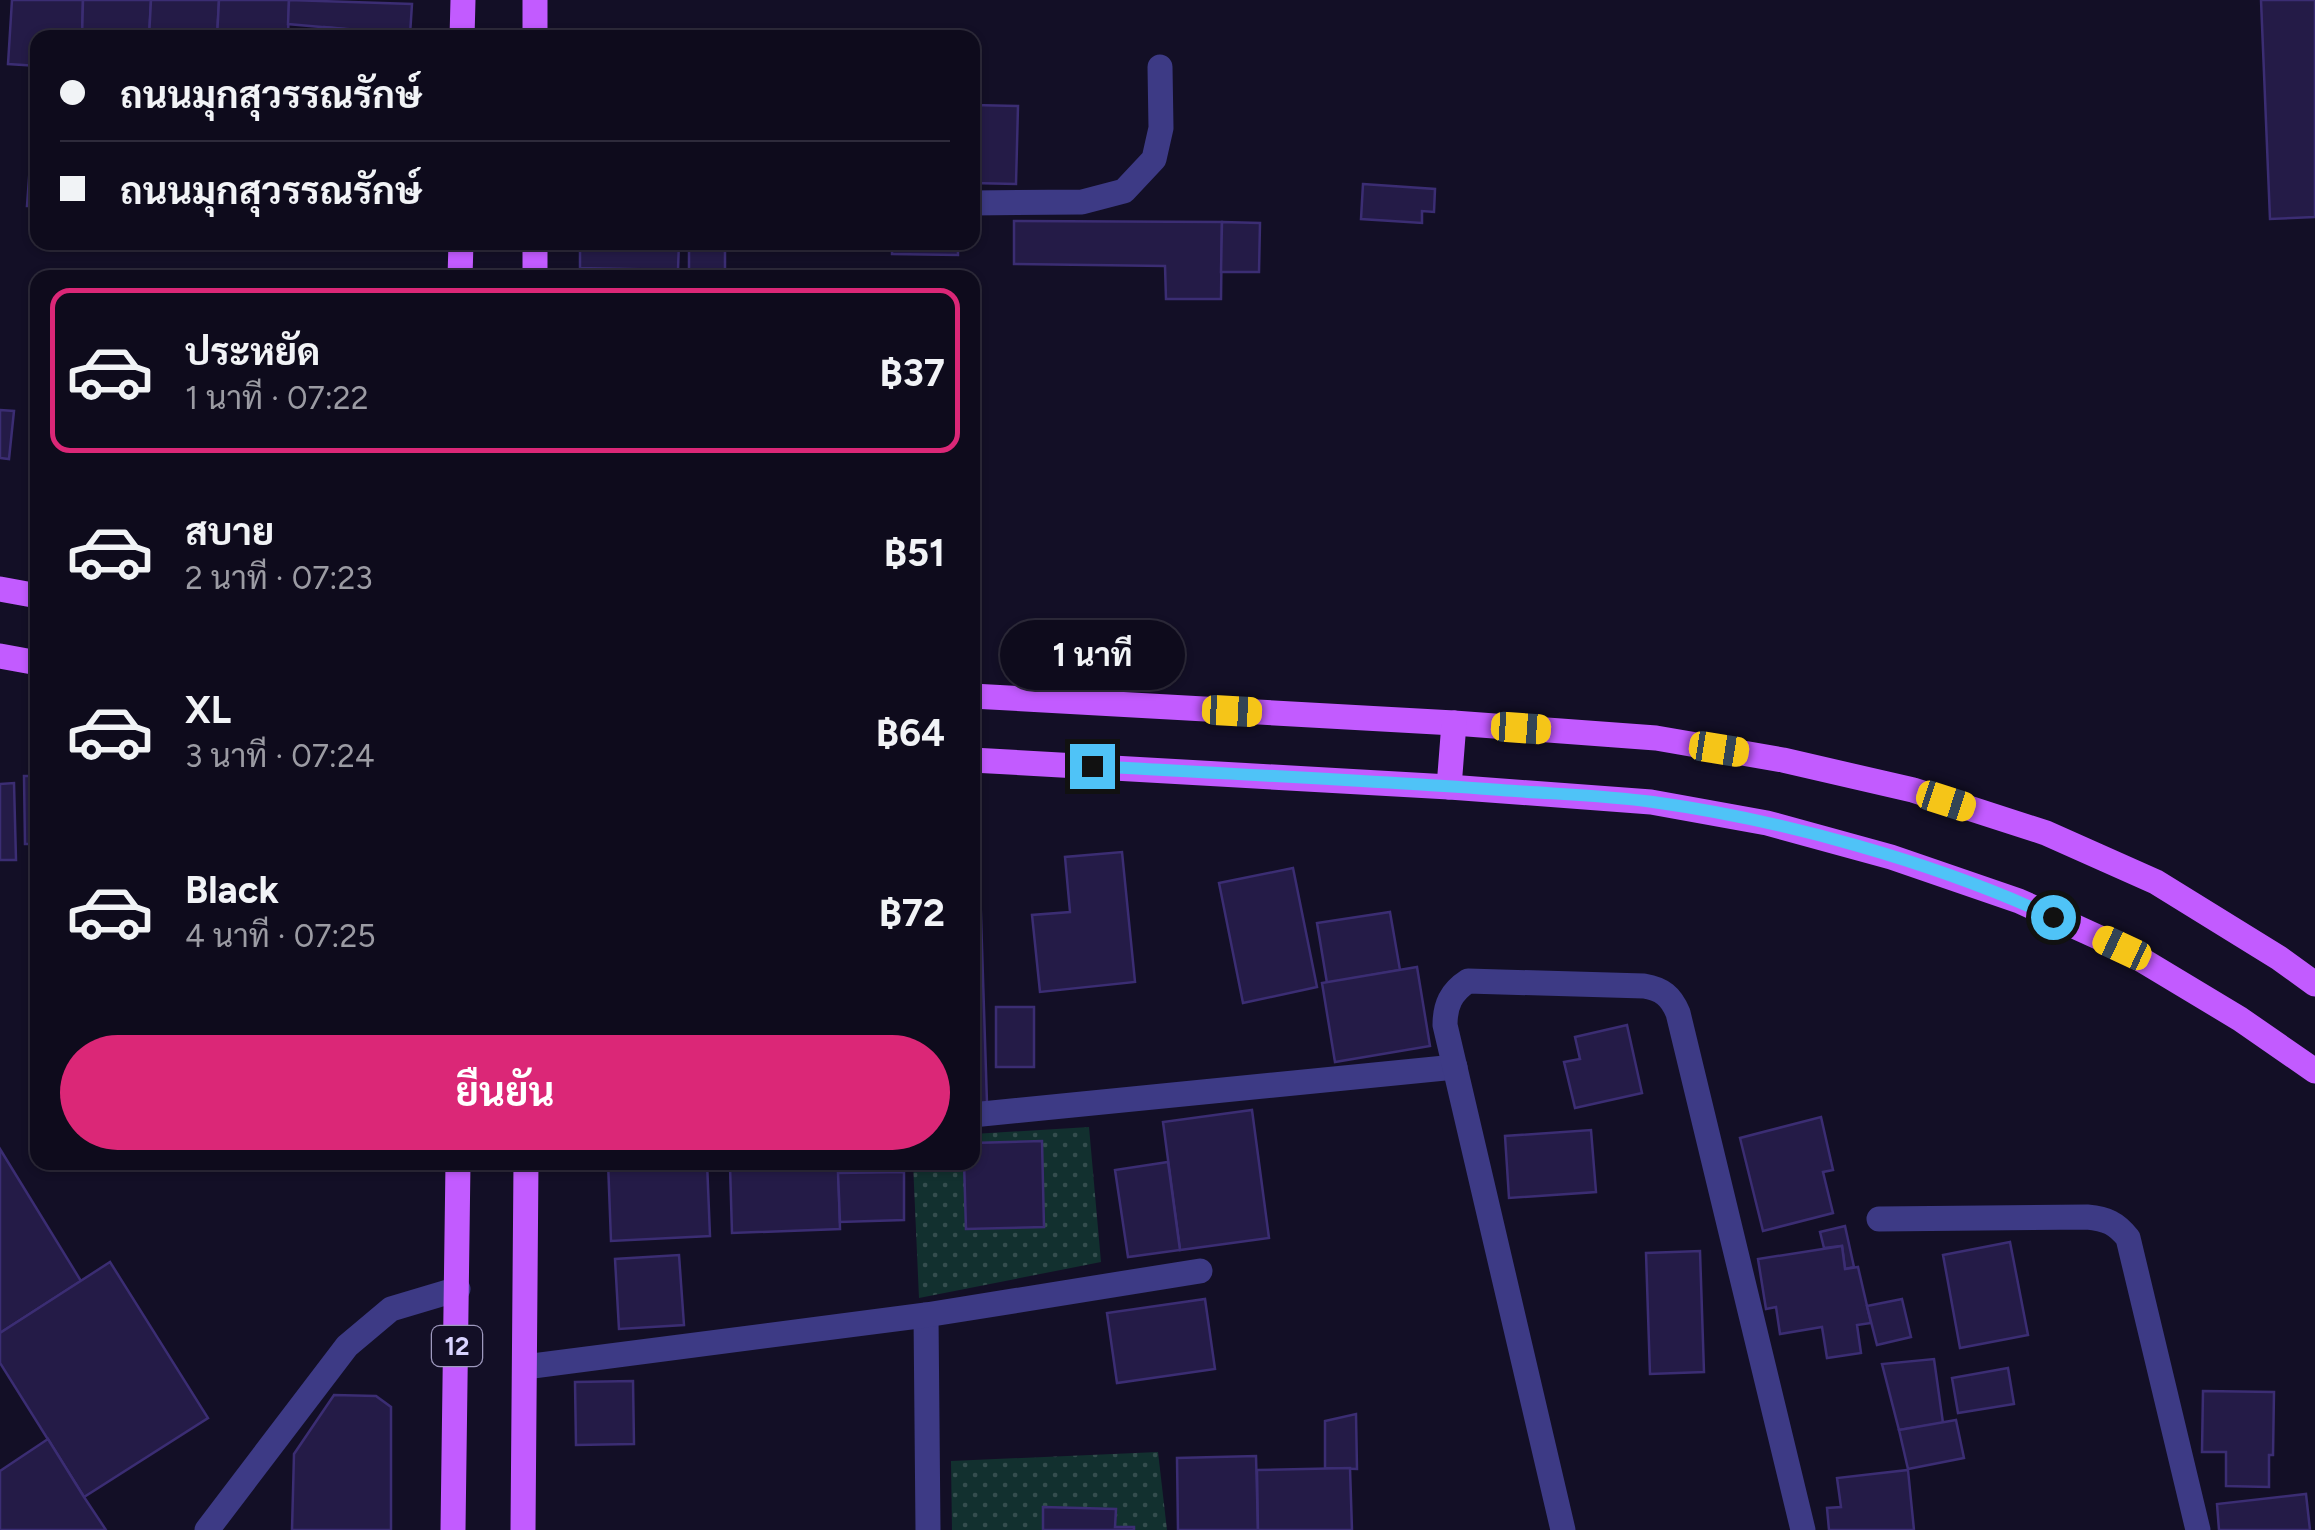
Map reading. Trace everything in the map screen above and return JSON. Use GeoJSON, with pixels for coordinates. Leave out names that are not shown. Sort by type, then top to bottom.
{"type":"FeatureCollection","features":[{"type":"Feature","properties":{"kind":"main road"},"geometry":{"type":"LineString","coordinates":[[462,0],[462,30]]}},
{"type":"Feature","properties":{"kind":"main road"},"geometry":{"type":"LineString","coordinates":[[535,0],[535,30]]}},
{"type":"Feature","properties":{"kind":"main road"},"geometry":{"type":"LineString","coordinates":[[0,590],[30,595]]}},
{"type":"Feature","properties":{"kind":"main road"},"geometry":{"type":"LineString","coordinates":[[0,656],[30,662]]}},
{"type":"Feature","properties":{"kind":"main road"},"geometry":{"type":"LineString","coordinates":[[980,696],[1656,738],[1782,760],[1914,790],[2046,834],[2156,882],[2315,984]]}},
{"type":"Feature","properties":{"kind":"main road"},"geometry":{"type":"LineString","coordinates":[[1449,786],[1454,723]]}},
{"type":"Feature","properties":{"kind":"main road"},"geometry":{"type":"LineString","coordinates":[[980,760],[1449,786],[1651,802],[1767,823],[1892,857],[2019,901],[2122,948],[2240,1019],[2315,1071]]}},
{"type":"Feature","properties":{"kind":"main road","name":"12"},"geometry":{"type":"LineString","coordinates":[[454,1530],[458,1170]]}},
{"type":"Feature","properties":{"kind":"main road"},"geometry":{"type":"LineString","coordinates":[[523,1530],[526,1170]]}},
{"type":"Feature","properties":{"kind":"street"},"geometry":{"type":"LineString","coordinates":[[980,203],[1082,202],[1124,191],[1154,159],[1161,128],[1160,67]]}},
{"type":"Feature","properties":{"kind":"street"},"geometry":{"type":"LineString","coordinates":[[1562,1530],[1444,1025],[1449,999],[1468,981],[1644,986],[1664,992],[1673,1001],[1804,1530]]}},
{"type":"Feature","properties":{"kind":"street"},"geometry":{"type":"LineString","coordinates":[[980,1114],[1455,1067]]}},
{"type":"Feature","properties":{"kind":"street"},"geometry":{"type":"LineString","coordinates":[[1879,1219],[2087,1216],[2117,1224],[2128,1238],[2198,1530]]}},
{"type":"Feature","properties":{"kind":"street"},"geometry":{"type":"LineString","coordinates":[[524,1367],[926,1315],[1200,1271]]}},
{"type":"Feature","properties":{"kind":"street"},"geometry":{"type":"LineString","coordinates":[[206,1530],[346,1346],[391,1309],[458,1289]]}},
{"type":"Feature","properties":{"kind":"street"},"geometry":{"type":"LineString","coordinates":[[926,1315],[928,1530]]}},
{"type":"Feature","properties":{"kind":"green space"},"geometry":{"type":"Polygon","coordinates":[[[1089,1127],[1101,1262],[919,1298],[913,1170],[980,1170],[980,1134],[1089,1127]]]}},
{"type":"Feature","properties":{"kind":"green space"},"geometry":{"type":"Polygon","coordinates":[[[1158,1452],[1167,1530],[952,1530],[951,1461],[1158,1452]]]}},
{"type":"Feature","properties":{"kind":"building"},"geometry":{"type":"Polygon","coordinates":[[[12,0],[83,0],[82,30],[30,30],[30,65],[8,64],[12,0]]]}},
{"type":"Feature","properties":{"kind":"building"},"geometry":{"type":"Polygon","coordinates":[[[83,0],[151,0],[149,30],[82,30],[83,0]]]}},
{"type":"Feature","properties":{"kind":"building"},"geometry":{"type":"Polygon","coordinates":[[[151,0],[219,0],[217,30],[149,30],[151,0]]]}},
{"type":"Feature","properties":{"kind":"building"},"geometry":{"type":"Polygon","coordinates":[[[219,0],[289,0],[288,30],[217,30],[219,0]]]}},
{"type":"Feature","properties":{"kind":"building"},"geometry":{"type":"Polygon","coordinates":[[[289,0],[412,4],[410,30],[288,24],[289,0]]]}},
{"type":"Feature","properties":{"kind":"building"},"geometry":{"type":"Polygon","coordinates":[[[2261,0],[2315,0],[2315,217],[2270,219],[2261,0]]]}},
{"type":"Feature","properties":{"kind":"building"},"geometry":{"type":"Polygon","coordinates":[[[980,105],[1018,106],[1016,184],[980,183],[980,105]]]}},
{"type":"Feature","properties":{"kind":"building"},"geometry":{"type":"Polygon","coordinates":[[[1363,184],[1435,189],[1434,212],[1422,211],[1422,223],[1361,219],[1363,184]]]}},
{"type":"Feature","properties":{"kind":"building"},"geometry":{"type":"Polygon","coordinates":[[[1014,221],[1222,222],[1221,299],[1166,299],[1165,266],[1014,264],[1014,221]]]}},
{"type":"Feature","properties":{"kind":"building"},"geometry":{"type":"Polygon","coordinates":[[[1222,222],[1260,223],[1259,272],[1221,272],[1222,222]]]}},
{"type":"Feature","properties":{"kind":"building"},"geometry":{"type":"Polygon","coordinates":[[[580,250],[679,250],[678,270],[580,268],[580,250]]]}},
{"type":"Feature","properties":{"kind":"building"},"geometry":{"type":"Polygon","coordinates":[[[689,250],[725,250],[725,270],[689,270],[689,250]]]}},
{"type":"Feature","properties":{"kind":"building"},"geometry":{"type":"Polygon","coordinates":[[[892,250],[958,250],[958,255],[892,254],[892,250]]]}},
{"type":"Feature","properties":{"kind":"building"},"geometry":{"type":"Polygon","coordinates":[[[0,410],[14,411],[9,459],[0,458],[0,410]]]}},
{"type":"Feature","properties":{"kind":"building"},"geometry":{"type":"Polygon","coordinates":[[[24,776],[30,776],[30,844],[25,844],[24,776]]]}},
{"type":"Feature","properties":{"kind":"building"},"geometry":{"type":"Polygon","coordinates":[[[14,783],[16,860],[0,860],[0,784],[14,783]]]}},
{"type":"Feature","properties":{"kind":"building"},"geometry":{"type":"Polygon","coordinates":[[[1122,852],[1135,982],[1040,992],[1032,915],[1070,912],[1065,857],[1122,852]]]}},
{"type":"Feature","properties":{"kind":"building"},"geometry":{"type":"Polygon","coordinates":[[[1293,868],[1317,987],[1243,1003],[1219,883],[1293,868]]]}},
{"type":"Feature","properties":{"kind":"building"},"geometry":{"type":"Polygon","coordinates":[[[980,885],[987,1103],[980,1103],[980,885]]]}},
{"type":"Feature","properties":{"kind":"building"},"geometry":{"type":"Polygon","coordinates":[[[1390,912],[1400,970],[1327,983],[1317,923],[1390,912]]]}},
{"type":"Feature","properties":{"kind":"building"},"geometry":{"type":"Polygon","coordinates":[[[1417,967],[1430,1046],[1335,1062],[1322,983],[1417,967]]]}},
{"type":"Feature","properties":{"kind":"building"},"geometry":{"type":"Polygon","coordinates":[[[996,1007],[1034,1007],[1034,1067],[996,1067],[996,1007]]]}},
{"type":"Feature","properties":{"kind":"building"},"geometry":{"type":"Polygon","coordinates":[[[1627,1025],[1642,1093],[1575,1108],[1564,1062],[1580,1059],[1575,1037],[1627,1025]]]}},
{"type":"Feature","properties":{"kind":"building"},"geometry":{"type":"Polygon","coordinates":[[[1252,1110],[1269,1238],[1180,1250],[1163,1122],[1252,1110]]]}},
{"type":"Feature","properties":{"kind":"building"},"geometry":{"type":"Polygon","coordinates":[[[1821,1117],[1833,1170],[1823,1172],[1833,1213],[1763,1231],[1740,1138],[1821,1117]]]}},
{"type":"Feature","properties":{"kind":"building"},"geometry":{"type":"Polygon","coordinates":[[[1591,1130],[1596,1192],[1509,1198],[1505,1136],[1591,1130]]]}},
{"type":"Feature","properties":{"kind":"building"},"geometry":{"type":"Polygon","coordinates":[[[1042,1141],[1044,1227],[966,1229],[964,1170],[980,1170],[980,1143],[1042,1141]]]}},
{"type":"Feature","properties":{"kind":"building"},"geometry":{"type":"Polygon","coordinates":[[[0,1149],[81,1281],[0,1333],[0,1149]]]}},
{"type":"Feature","properties":{"kind":"building"},"geometry":{"type":"Polygon","coordinates":[[[1168,1162],[1180,1250],[1128,1257],[1115,1170],[1168,1162]]]}},
{"type":"Feature","properties":{"kind":"building"},"geometry":{"type":"Polygon","coordinates":[[[608,1170],[707,1170],[710,1236],[611,1241],[608,1170]]]}},
{"type":"Feature","properties":{"kind":"building"},"geometry":{"type":"Polygon","coordinates":[[[730,1170],[838,1170],[840,1229],[732,1233],[730,1170]]]}},
{"type":"Feature","properties":{"kind":"building"},"geometry":{"type":"Polygon","coordinates":[[[904,1172],[904,1220],[840,1222],[838,1173],[904,1172]]]}},
{"type":"Feature","properties":{"kind":"building"},"geometry":{"type":"Polygon","coordinates":[[[1845,1226],[1854,1267],[1845,1269],[1842,1246],[1824,1248],[1820,1232],[1845,1226]]]}},
{"type":"Feature","properties":{"kind":"building"},"geometry":{"type":"Polygon","coordinates":[[[2010,1242],[2028,1335],[1960,1348],[1943,1255],[2010,1242]]]}},
{"type":"Feature","properties":{"kind":"building"},"geometry":{"type":"Polygon","coordinates":[[[1842,1246],[1845,1269],[1858,1267],[1871,1323],[1857,1325],[1861,1353],[1827,1358],[1822,1327],[1780,1334],[1776,1307],[1766,1309],[1758,1259],[1842,1246]]]}},
{"type":"Feature","properties":{"kind":"building"},"geometry":{"type":"Polygon","coordinates":[[[1700,1251],[1704,1372],[1650,1374],[1646,1253],[1700,1251]]]}},
{"type":"Feature","properties":{"kind":"building"},"geometry":{"type":"Polygon","coordinates":[[[679,1255],[684,1325],[619,1329],[615,1259],[679,1255]]]}},
{"type":"Feature","properties":{"kind":"building"},"geometry":{"type":"Polygon","coordinates":[[[110,1262],[208,1418],[84,1497],[0,1363],[0,1333],[110,1262]]]}},
{"type":"Feature","properties":{"kind":"building"},"geometry":{"type":"Polygon","coordinates":[[[1205,1299],[1215,1369],[1117,1383],[1107,1313],[1205,1299]]]}},
{"type":"Feature","properties":{"kind":"building"},"geometry":{"type":"Polygon","coordinates":[[[1902,1299],[1911,1337],[1877,1345],[1867,1306],[1902,1299]]]}},
{"type":"Feature","properties":{"kind":"building"},"geometry":{"type":"Polygon","coordinates":[[[1934,1359],[1943,1423],[1899,1430],[1882,1364],[1934,1359]]]}},
{"type":"Feature","properties":{"kind":"building"},"geometry":{"type":"Polygon","coordinates":[[[2008,1368],[2014,1404],[1958,1413],[1952,1378],[2008,1368]]]}},
{"type":"Feature","properties":{"kind":"building"},"geometry":{"type":"Polygon","coordinates":[[[633,1381],[634,1444],[576,1445],[575,1382],[633,1381]]]}},
{"type":"Feature","properties":{"kind":"building"},"geometry":{"type":"Polygon","coordinates":[[[2203,1391],[2274,1392],[2269,1487],[2226,1486],[2226,1452],[2202,1452],[2203,1391]]]}},
{"type":"Feature","properties":{"kind":"building"},"geometry":{"type":"Polygon","coordinates":[[[334,1395],[376,1396],[391,1407],[391,1530],[292,1530],[294,1454],[334,1395]]]}},
{"type":"Feature","properties":{"kind":"building"},"geometry":{"type":"Polygon","coordinates":[[[1356,1414],[1357,1469],[1325,1468],[1325,1421],[1356,1414]]]}},
{"type":"Feature","properties":{"kind":"building"},"geometry":{"type":"Polygon","coordinates":[[[1956,1420],[1964,1458],[1908,1469],[1899,1430],[1956,1420]]]}},
{"type":"Feature","properties":{"kind":"building"},"geometry":{"type":"Polygon","coordinates":[[[48,1439],[106,1530],[0,1530],[0,1471],[48,1439]]]}},
{"type":"Feature","properties":{"kind":"building"},"geometry":{"type":"Polygon","coordinates":[[[1256,1456],[1258,1530],[1178,1530],[1177,1458],[1256,1456]]]}},
{"type":"Feature","properties":{"kind":"building"},"geometry":{"type":"Polygon","coordinates":[[[1350,1468],[1352,1530],[1258,1530],[1257,1470],[1350,1468]]]}},
{"type":"Feature","properties":{"kind":"building"},"geometry":{"type":"Polygon","coordinates":[[[1908,1470],[1914,1530],[1829,1530],[1827,1508],[1841,1507],[1837,1478],[1908,1470]]]}},
{"type":"Feature","properties":{"kind":"building"},"geometry":{"type":"Polygon","coordinates":[[[2306,1494],[2310,1530],[2219,1530],[2217,1504],[2306,1494]]]}},
{"type":"Feature","properties":{"kind":"building"},"geometry":{"type":"Polygon","coordinates":[[[1043,1507],[1116,1509],[1115,1527],[1134,1530],[1043,1530],[1043,1507]]]}},
{"type":"Feature","properties":{"kind":"route"},"geometry":{"type":"LineString","coordinates":[[1092,766],[1651,802],[1767,823],[1892,857],[2019,901],[2053,917]]}}]}
